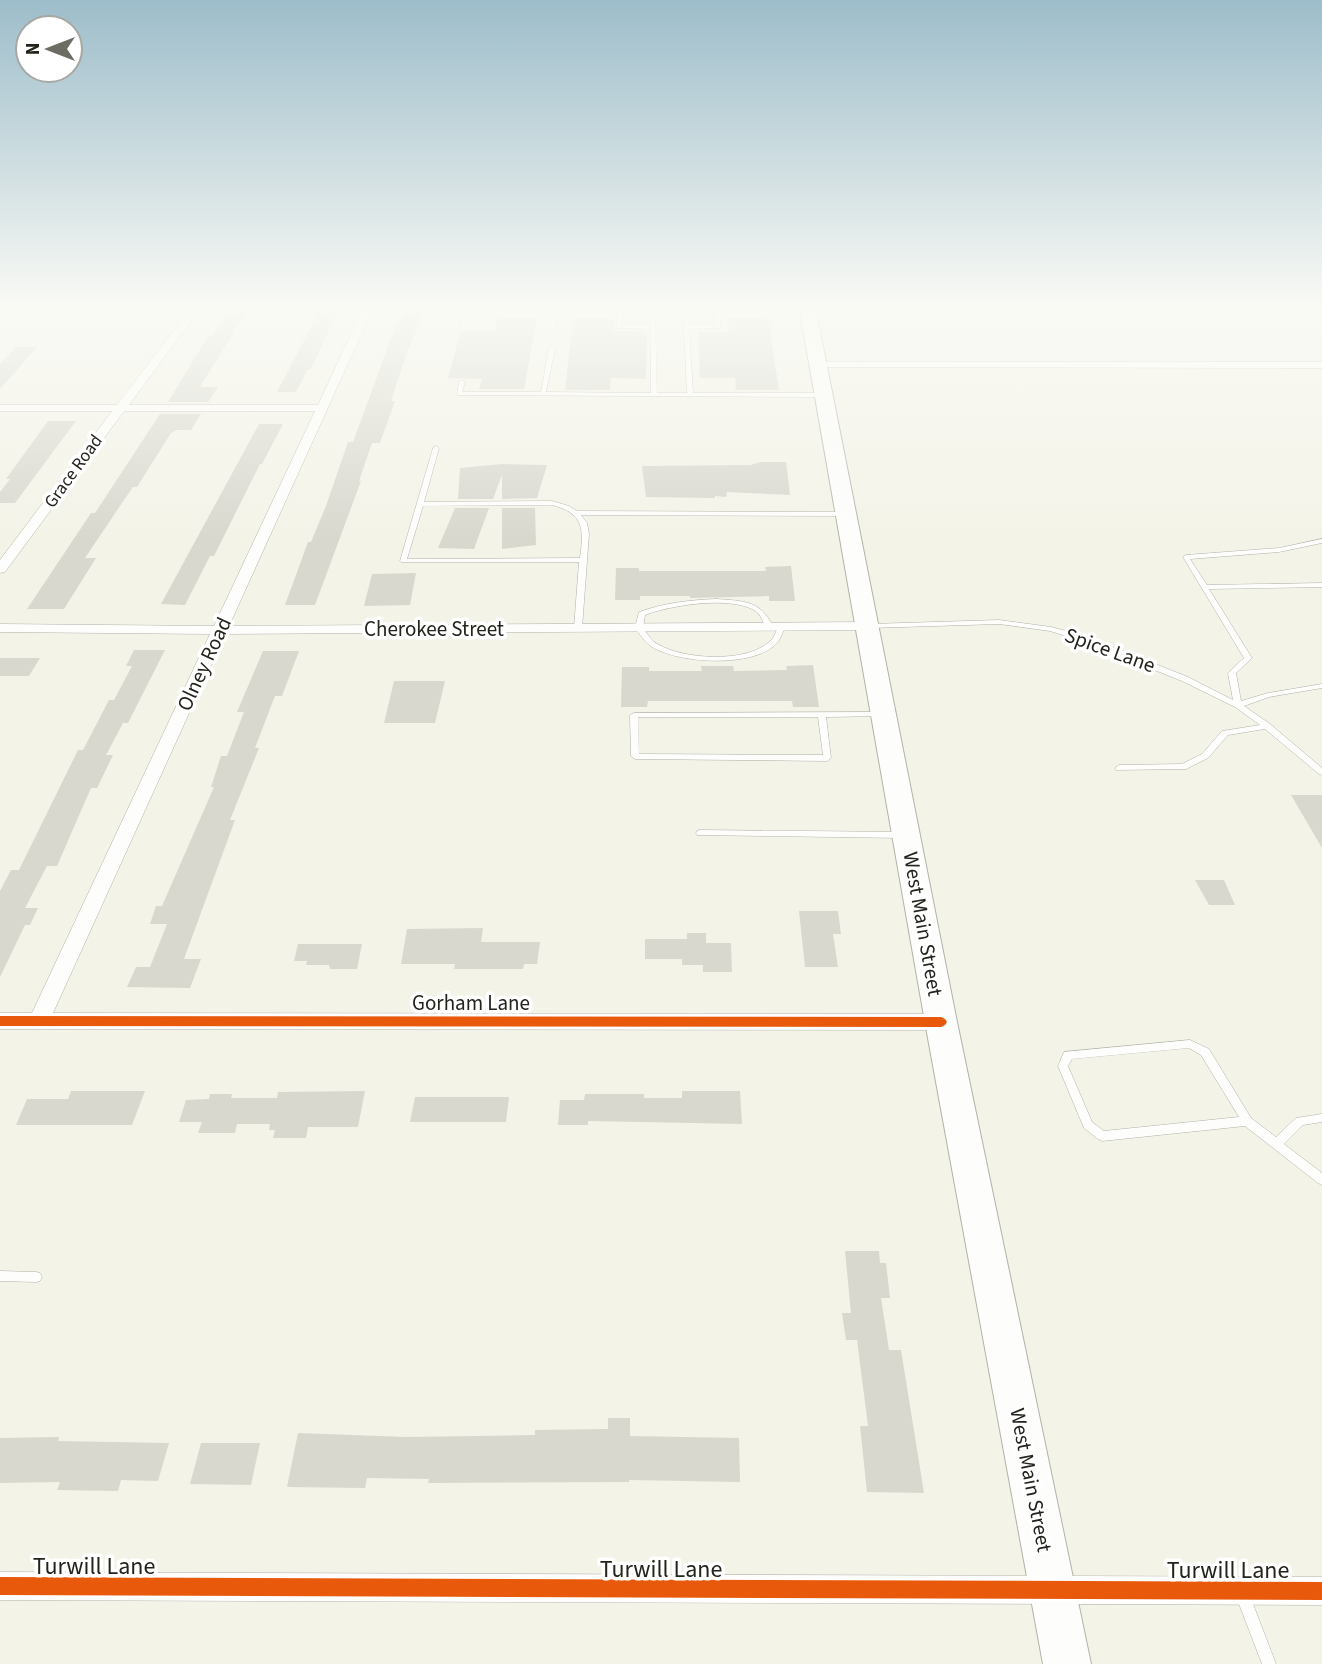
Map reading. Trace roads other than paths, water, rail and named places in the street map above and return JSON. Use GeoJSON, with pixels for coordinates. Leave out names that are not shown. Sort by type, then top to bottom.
{"type":"FeatureCollection","features":[{"type":"Feature","properties":{"kind":"main road","name":"West Main Street"},"geometry":{"type":"LineString","coordinates":[[820,384],[1067,1664]]}},
{"type":"Feature","properties":{"kind":"street","name":"Grace Road"},"geometry":{"type":"LineString","coordinates":[[0,569],[138,384]]}},
{"type":"Feature","properties":{"kind":"street","name":"Olney Road"},"geometry":{"type":"LineString","coordinates":[[39,1021],[334,384]]}},
{"type":"Feature","properties":{"kind":"street"},"geometry":{"type":"LineString","coordinates":[[0,408],[323,408]]}},
{"type":"Feature","properties":{"kind":"street","name":"Cherokee Street"},"geometry":{"type":"LineString","coordinates":[[0,628],[220,630],[868,626]]}},
{"type":"Feature","properties":{"kind":"street","name":"Gorham Lane"},"geometry":{"type":"LineString","coordinates":[[0,1021],[942,1022]]}},
{"type":"Feature","properties":{"kind":"street","name":"Turwill Lane"},"geometry":{"type":"LineString","coordinates":[[0,1586],[1322,1591]]}},
{"type":"Feature","properties":{"kind":"lane"},"geometry":{"type":"LineString","coordinates":[[462,384],[459,394],[690,394],[785,384]]}},
{"type":"Feature","properties":{"kind":"lane"},"geometry":{"type":"LineString","coordinates":[[543,394],[545,384]]}},
{"type":"Feature","properties":{"kind":"lane"},"geometry":{"type":"LineString","coordinates":[[654,384],[654,394]]}},
{"type":"Feature","properties":{"kind":"lane"},"geometry":{"type":"LineString","coordinates":[[689,384],[690,394]]}},
{"type":"Feature","properties":{"kind":"lane"},"geometry":{"type":"LineString","coordinates":[[436,448],[403,561],[583,560]]}},
{"type":"Feature","properties":{"kind":"lane"},"geometry":{"type":"LineString","coordinates":[[420,504],[552,503],[567,507],[583,519],[586,529],[578,628]]}},
{"type":"Feature","properties":{"kind":"lane"},"geometry":{"type":"LineString","coordinates":[[575,513],[845,514]]}},
{"type":"Feature","properties":{"kind":"lane"},"geometry":{"type":"LineString","coordinates":[[1322,541],[1279,550],[1186,556],[1248,658],[1232,673],[1238,705],[1268,695],[1322,686]]}},
{"type":"Feature","properties":{"kind":"lane"},"geometry":{"type":"LineString","coordinates":[[1205,587],[1322,586]]}},
{"type":"Feature","properties":{"kind":"lane"},"geometry":{"type":"LineString","coordinates":[[699,603],[749,606],[764,614],[780,635],[774,645],[764,652],[750,656],[688,656],[652,644],[639,628],[642,614],[656,607],[699,603]]}},
{"type":"Feature","properties":{"kind":"lane","name":"Spice Lane"},"geometry":{"type":"LineString","coordinates":[[868,626],[970,621],[1051,629],[1082,638],[1156,667],[1238,705],[1322,772]]}},
{"type":"Feature","properties":{"kind":"lane"},"geometry":{"type":"LineString","coordinates":[[822,715],[827,758],[635,756],[634,715],[884,714]]}},
{"type":"Feature","properties":{"kind":"lane"},"geometry":{"type":"LineString","coordinates":[[1119,768],[1183,767],[1205,757],[1224,733],[1267,726]]}},
{"type":"Feature","properties":{"kind":"lane"},"geometry":{"type":"LineString","coordinates":[[700,833],[907,835]]}},
{"type":"Feature","properties":{"kind":"lane"},"geometry":{"type":"LineString","coordinates":[[1247,1121],[1102,1136],[1088,1125],[1063,1066],[1068,1055],[1190,1044],[1205,1052],[1247,1121],[1322,1180]]}},
{"type":"Feature","properties":{"kind":"lane"},"geometry":{"type":"LineString","coordinates":[[1276,1144],[1300,1121],[1322,1118]]}},
{"type":"Feature","properties":{"kind":"lane"},"geometry":{"type":"LineString","coordinates":[[0,1276],[36,1277]]}},
{"type":"Feature","properties":{"kind":"lane"},"geometry":{"type":"LineString","coordinates":[[1241,1591],[1269,1664]]}}]}
